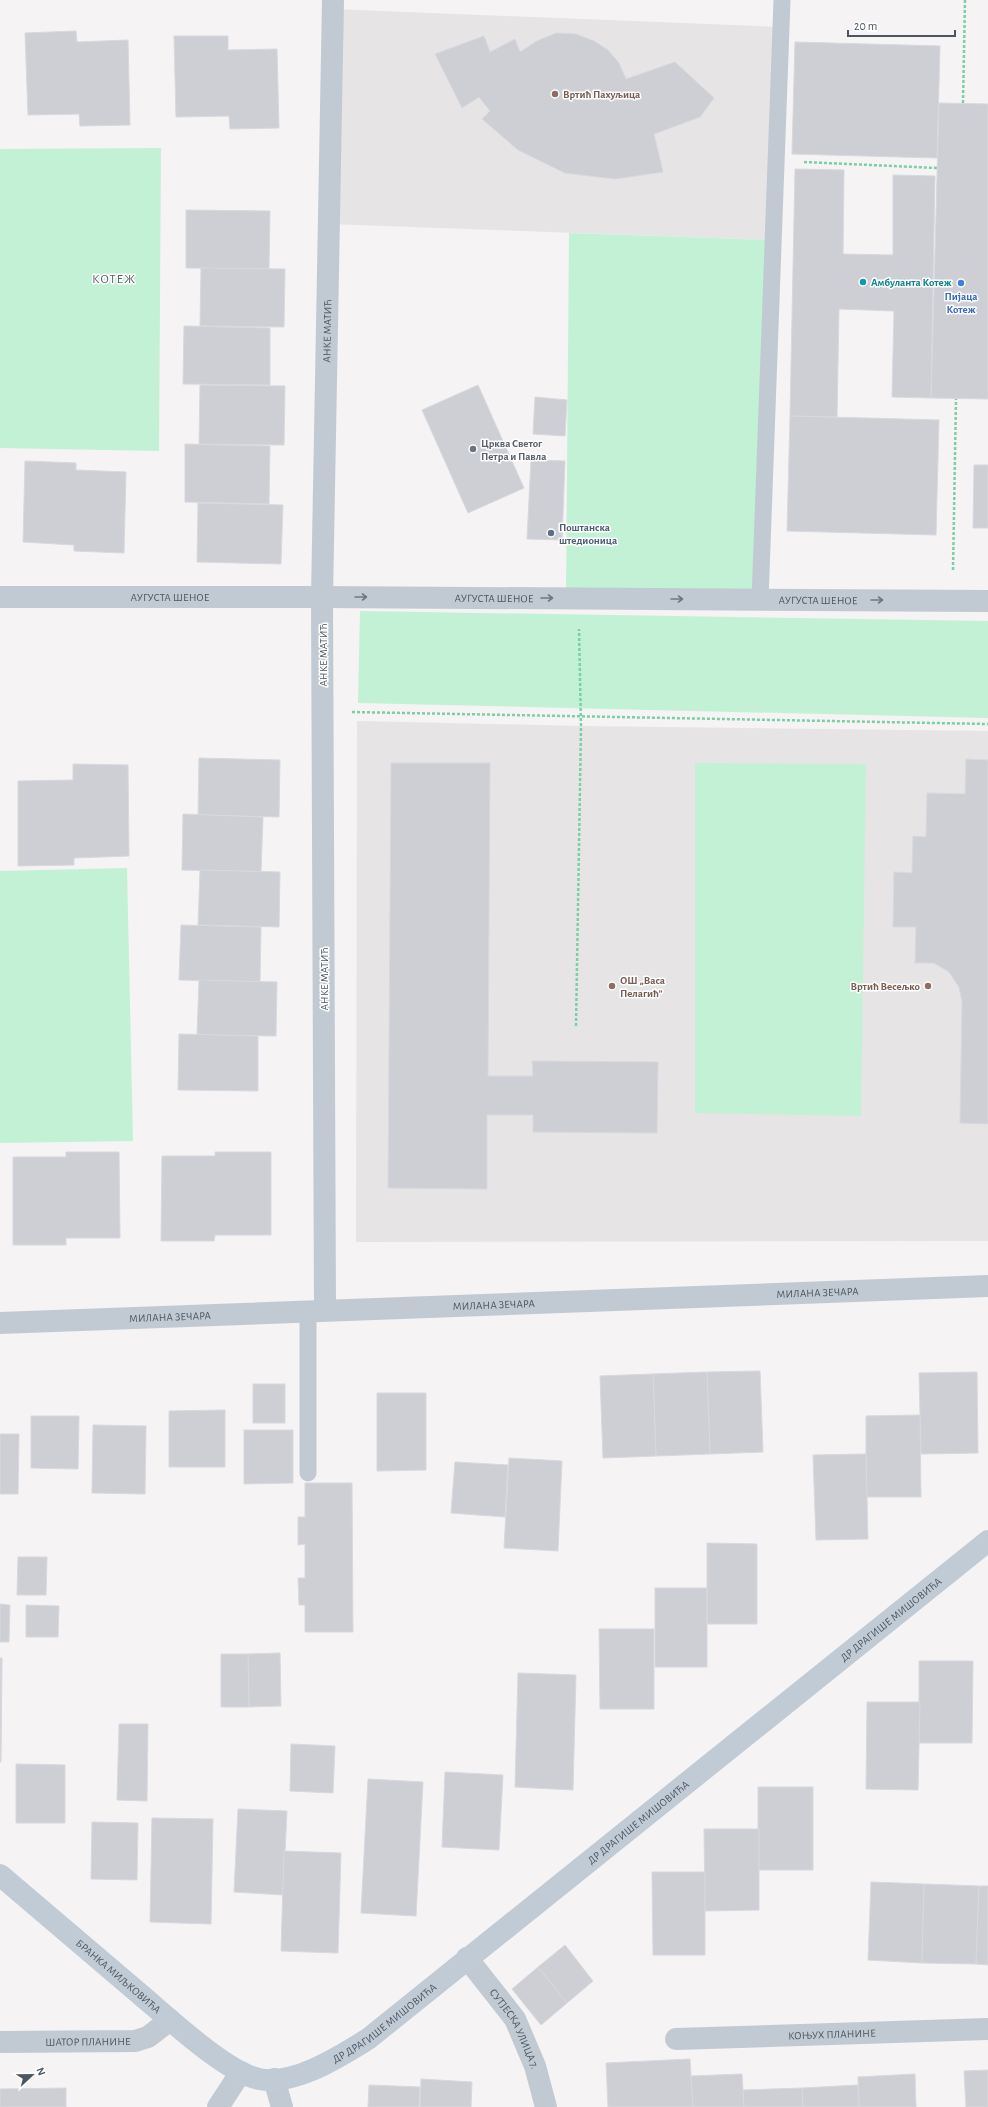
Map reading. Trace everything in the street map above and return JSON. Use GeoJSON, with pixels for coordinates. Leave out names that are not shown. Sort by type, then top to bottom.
{"type":"FeatureCollection","features":[{"type":"Feature","properties":{"kind":"street","name":"АНКЕ МАТИЋ"},"geometry":{"type":"LineString","coordinates":[[316,1310],[323,712],[322,597],[333,0]]}},
{"type":"Feature","properties":{"kind":"street","name":"АУГУСТА ШЕНОЕ"},"geometry":{"type":"LineString","coordinates":[[0,597],[322,597],[988,601]]}},
{"type":"Feature","properties":{"kind":"street","name":"МИЛАНА ЗЕЧАРА"},"geometry":{"type":"LineString","coordinates":[[0,1323],[988,1286]]}},
{"type":"Feature","properties":{"kind":"street","name":"ДР ДРАГИШЕ МИШОВИЋА"},"geometry":{"type":"LineString","coordinates":[[242,2072],[259,2079],[274,2079],[313,2069],[368,2039],[988,1541]]}},
{"type":"Feature","properties":{"kind":"street","name":"БРАНКА МИЉКОВИЋА"},"geometry":{"type":"LineString","coordinates":[[0,1875],[170,2020],[207,2050],[242,2072]]}},
{"type":"Feature","properties":{"kind":"street","name":"СУТЈЕСКА УЛИЦА 7."},"geometry":{"type":"LineString","coordinates":[[467,1958],[515,2019],[536,2066],[546,2107]]}},
{"type":"Feature","properties":{"kind":"street","name":"ШАТОР ПЛАНИНЕ"},"geometry":{"type":"LineString","coordinates":[[0,2042],[135,2041],[148,2037],[170,2020]]}},
{"type":"Feature","properties":{"kind":"street","name":"КОЊУХ ПЛАНИНЕ"},"geometry":{"type":"LineString","coordinates":[[676,2039],[988,2029]]}},
{"type":"Feature","properties":{"kind":"street"},"geometry":{"type":"LineString","coordinates":[[218,2107],[242,2072]]}},
{"type":"Feature","properties":{"kind":"street"},"geometry":{"type":"LineString","coordinates":[[274,2079],[282,2107]]}},
{"type":"Feature","properties":{"kind":"lane"},"geometry":{"type":"LineString","coordinates":[[760,600],[782,0]]}},
{"type":"Feature","properties":{"kind":"lane"},"geometry":{"type":"LineString","coordinates":[[308,1472],[316,1310]]}},
{"type":"Feature","properties":{"kind":"path"},"geometry":{"type":"LineString","coordinates":[[963,103],[966,0]]}},
{"type":"Feature","properties":{"kind":"path"},"geometry":{"type":"LineString","coordinates":[[775,161],[937,168]]}},
{"type":"Feature","properties":{"kind":"path"},"geometry":{"type":"LineString","coordinates":[[952,601],[956,399]]}},
{"type":"Feature","properties":{"kind":"path"},"geometry":{"type":"LineString","coordinates":[[576,1026],[580,717],[578,599]]}},
{"type":"Feature","properties":{"kind":"path"},"geometry":{"type":"LineString","coordinates":[[323,712],[988,724]]}},
{"type":"Feature","properties":{"kind":"shaded area","name":"Вртић Пахуљица"},"geometry":{"type":"Polygon","coordinates":[[[333,9],[780,27],[773,240],[329,224],[333,9]]]}},
{"type":"Feature","properties":{"kind":"shaded area","name":"ОШ „Васа Пелагић”"},"geometry":{"type":"Polygon","coordinates":[[[357,721],[581,726],[988,731],[988,1241],[356,1242],[357,721]]]}},
{"type":"Feature","properties":{"kind":"green space"},"geometry":{"type":"Polygon","coordinates":[[[161,148],[159,451],[0,448],[0,149],[161,148]]]}},
{"type":"Feature","properties":{"kind":"green space"},"geometry":{"type":"Polygon","coordinates":[[[569,233],[773,240],[760,600],[566,598],[569,233]]]}},
{"type":"Feature","properties":{"kind":"green space"},"geometry":{"type":"Polygon","coordinates":[[[360,611],[988,621],[988,718],[358,703],[360,611]]]}},
{"type":"Feature","properties":{"kind":"green space"},"geometry":{"type":"Polygon","coordinates":[[[695,763],[866,764],[861,1116],[695,1113],[695,763]]]}},
{"type":"Feature","properties":{"kind":"green space"},"geometry":{"type":"Polygon","coordinates":[[[127,868],[133,1141],[0,1143],[0,871],[127,868]]]}},
{"type":"Feature","properties":{"kind":"building"},"geometry":{"type":"Polygon","coordinates":[[[76,31],[77,42],[128,40],[130,125],[80,126],[79,114],[28,115],[25,33],[76,31]]]}},
{"type":"Feature","properties":{"kind":"building"},"geometry":{"type":"Polygon","coordinates":[[[556,33],[576,34],[594,41],[608,50],[619,63],[626,79],[675,62],[714,98],[700,117],[654,134],[663,172],[615,179],[565,173],[518,150],[482,119],[490,111],[479,97],[462,108],[435,54],[484,36],[490,52],[515,39],[520,52],[537,41],[556,33]]]}},
{"type":"Feature","properties":{"kind":"building"},"geometry":{"type":"Polygon","coordinates":[[[174,36],[228,36],[228,50],[277,49],[279,128],[230,129],[229,116],[176,117],[174,36]]]}},
{"type":"Feature","properties":{"kind":"building"},"geometry":{"type":"Polygon","coordinates":[[[795,42],[940,46],[937,158],[792,154],[795,42]]]}},
{"type":"Feature","properties":{"kind":"building","name":"Пијаца Котеж"},"geometry":{"type":"Polygon","coordinates":[[[939,103],[988,104],[988,399],[931,398],[939,103]]]}},
{"type":"Feature","properties":{"kind":"building","name":"Амбуланта Котеж"},"geometry":{"type":"Polygon","coordinates":[[[795,169],[844,170],[843,254],[893,255],[893,175],[935,176],[931,398],[892,397],[894,311],[839,309],[837,417],[790,416],[795,169]]]}},
{"type":"Feature","properties":{"kind":"building"},"geometry":{"type":"Polygon","coordinates":[[[186,210],[270,211],[269,269],[186,268],[186,210]]]}},
{"type":"Feature","properties":{"kind":"building"},"geometry":{"type":"Polygon","coordinates":[[[201,268],[285,269],[284,327],[200,326],[201,268]]]}},
{"type":"Feature","properties":{"kind":"building"},"geometry":{"type":"Polygon","coordinates":[[[184,326],[270,328],[270,385],[183,384],[184,326]]]}},
{"type":"Feature","properties":{"kind":"building"},"geometry":{"type":"Polygon","coordinates":[[[200,385],[285,386],[284,445],[199,444],[200,385]]]}},
{"type":"Feature","properties":{"kind":"building","name":"Црква Светог Петра и Павла"},"geometry":{"type":"Polygon","coordinates":[[[478,385],[524,488],[468,513],[422,410],[478,385]]]}},
{"type":"Feature","properties":{"kind":"building"},"geometry":{"type":"Polygon","coordinates":[[[535,397],[567,400],[565,436],[533,434],[535,397]]]}},
{"type":"Feature","properties":{"kind":"building"},"geometry":{"type":"Polygon","coordinates":[[[790,416],[939,420],[936,535],[787,531],[790,416]]]}},
{"type":"Feature","properties":{"kind":"building"},"geometry":{"type":"Polygon","coordinates":[[[185,444],[270,446],[269,504],[185,502],[185,444]]]}},
{"type":"Feature","properties":{"kind":"building"},"geometry":{"type":"Polygon","coordinates":[[[531,460],[565,461],[562,540],[527,539],[531,460]]]}},
{"type":"Feature","properties":{"kind":"building"},"geometry":{"type":"Polygon","coordinates":[[[25,461],[76,463],[76,470],[126,472],[124,553],[74,551],[74,545],[23,542],[25,461]]]}},
{"type":"Feature","properties":{"kind":"building"},"geometry":{"type":"Polygon","coordinates":[[[974,465],[988,465],[988,528],[973,528],[974,465]]]}},
{"type":"Feature","properties":{"kind":"building"},"geometry":{"type":"Polygon","coordinates":[[[198,503],[283,505],[281,564],[197,562],[198,503]]]}},
{"type":"Feature","properties":{"kind":"building"},"geometry":{"type":"Polygon","coordinates":[[[199,758],[280,760],[279,817],[198,815],[199,758]]]}},
{"type":"Feature","properties":{"kind":"building"},"geometry":{"type":"Polygon","coordinates":[[[966,759],[988,760],[988,1124],[960,1123],[962,1002],[959,987],[949,972],[934,963],[915,963],[916,927],[893,927],[894,872],[912,873],[913,836],[926,837],[927,793],[965,794],[966,759]]]}},
{"type":"Feature","properties":{"kind":"building"},"geometry":{"type":"Polygon","coordinates":[[[391,763],[490,763],[488,1076],[533,1076],[532,1061],[658,1062],[657,1133],[533,1132],[533,1115],[487,1115],[487,1189],[388,1188],[391,763]]]}},
{"type":"Feature","properties":{"kind":"building"},"geometry":{"type":"Polygon","coordinates":[[[73,764],[128,765],[129,856],[74,858],[74,865],[18,866],[18,781],[73,780],[73,764]]]}},
{"type":"Feature","properties":{"kind":"building"},"geometry":{"type":"Polygon","coordinates":[[[183,814],[263,817],[261,872],[182,870],[183,814]]]}},
{"type":"Feature","properties":{"kind":"building"},"geometry":{"type":"Polygon","coordinates":[[[200,870],[280,872],[279,927],[198,925],[200,870]]]}},
{"type":"Feature","properties":{"kind":"building"},"geometry":{"type":"Polygon","coordinates":[[[181,925],[261,927],[260,982],[179,980],[181,925]]]}},
{"type":"Feature","properties":{"kind":"building"},"geometry":{"type":"Polygon","coordinates":[[[199,980],[277,982],[276,1036],[197,1035],[199,980]]]}},
{"type":"Feature","properties":{"kind":"building"},"geometry":{"type":"Polygon","coordinates":[[[179,1034],[258,1036],[258,1091],[178,1090],[179,1034]]]}},
{"type":"Feature","properties":{"kind":"building"},"geometry":{"type":"Polygon","coordinates":[[[66,1152],[119,1152],[120,1238],[66,1238],[66,1245],[13,1245],[13,1157],[66,1157],[66,1152]]]}},
{"type":"Feature","properties":{"kind":"building"},"geometry":{"type":"Polygon","coordinates":[[[215,1152],[271,1152],[271,1235],[215,1235],[214,1241],[161,1241],[162,1156],[215,1156],[215,1152]]]}},
{"type":"Feature","properties":{"kind":"building"},"geometry":{"type":"Polygon","coordinates":[[[760,1371],[763,1452],[710,1454],[707,1372],[760,1371]]]}},
{"type":"Feature","properties":{"kind":"building"},"geometry":{"type":"Polygon","coordinates":[[[707,1372],[710,1454],[656,1456],[653,1374],[707,1372]]]}},
{"type":"Feature","properties":{"kind":"building"},"geometry":{"type":"Polygon","coordinates":[[[977,1372],[978,1453],[921,1454],[919,1373],[977,1372]]]}},
{"type":"Feature","properties":{"kind":"building"},"geometry":{"type":"Polygon","coordinates":[[[653,1374],[656,1456],[603,1458],[600,1376],[653,1374]]]}},
{"type":"Feature","properties":{"kind":"building"},"geometry":{"type":"Polygon","coordinates":[[[253,1384],[285,1384],[285,1423],[253,1423],[253,1384]]]}},
{"type":"Feature","properties":{"kind":"building"},"geometry":{"type":"Polygon","coordinates":[[[377,1393],[426,1393],[426,1470],[377,1471],[377,1393]]]}},
{"type":"Feature","properties":{"kind":"building"},"geometry":{"type":"Polygon","coordinates":[[[225,1410],[225,1467],[169,1467],[169,1411],[225,1410]]]}},
{"type":"Feature","properties":{"kind":"building"},"geometry":{"type":"Polygon","coordinates":[[[920,1415],[921,1497],[866,1497],[866,1416],[920,1415]]]}},
{"type":"Feature","properties":{"kind":"building"},"geometry":{"type":"Polygon","coordinates":[[[31,1416],[79,1416],[78,1469],[31,1468],[31,1416]]]}},
{"type":"Feature","properties":{"kind":"building"},"geometry":{"type":"Polygon","coordinates":[[[93,1425],[146,1426],[145,1494],[92,1493],[93,1425]]]}},
{"type":"Feature","properties":{"kind":"building"},"geometry":{"type":"Polygon","coordinates":[[[244,1430],[293,1430],[293,1483],[244,1484],[244,1430]]]}},
{"type":"Feature","properties":{"kind":"building"},"geometry":{"type":"Polygon","coordinates":[[[0,1434],[19,1434],[18,1494],[0,1494],[0,1434]]]}},
{"type":"Feature","properties":{"kind":"building"},"geometry":{"type":"Polygon","coordinates":[[[866,1454],[868,1539],[816,1540],[813,1455],[866,1454]]]}},
{"type":"Feature","properties":{"kind":"building"},"geometry":{"type":"Polygon","coordinates":[[[509,1458],[562,1461],[558,1551],[504,1548],[509,1458]]]}},
{"type":"Feature","properties":{"kind":"building"},"geometry":{"type":"Polygon","coordinates":[[[455,1462],[508,1465],[505,1517],[451,1513],[455,1462]]]}},
{"type":"Feature","properties":{"kind":"building"},"geometry":{"type":"Polygon","coordinates":[[[305,1483],[352,1483],[353,1632],[305,1632],[305,1605],[299,1605],[298,1578],[305,1578],[305,1544],[298,1545],[298,1517],[305,1517],[305,1483]]]}},
{"type":"Feature","properties":{"kind":"building"},"geometry":{"type":"Polygon","coordinates":[[[707,1543],[757,1544],[757,1624],[707,1624],[707,1543]]]}},
{"type":"Feature","properties":{"kind":"building"},"geometry":{"type":"Polygon","coordinates":[[[18,1557],[47,1557],[46,1595],[17,1595],[18,1557]]]}},
{"type":"Feature","properties":{"kind":"building"},"geometry":{"type":"Polygon","coordinates":[[[655,1588],[707,1588],[707,1667],[655,1667],[655,1588]]]}},
{"type":"Feature","properties":{"kind":"building"},"geometry":{"type":"Polygon","coordinates":[[[0,1604],[10,1605],[9,1642],[0,1642],[0,1604]]]}},
{"type":"Feature","properties":{"kind":"building"},"geometry":{"type":"Polygon","coordinates":[[[26,1605],[59,1606],[58,1637],[26,1637],[26,1605]]]}},
{"type":"Feature","properties":{"kind":"building"},"geometry":{"type":"Polygon","coordinates":[[[599,1629],[654,1629],[654,1709],[600,1709],[599,1629]]]}},
{"type":"Feature","properties":{"kind":"building"},"geometry":{"type":"Polygon","coordinates":[[[280,1653],[281,1706],[249,1707],[248,1654],[280,1653]]]}},
{"type":"Feature","properties":{"kind":"building"},"geometry":{"type":"Polygon","coordinates":[[[221,1654],[248,1654],[249,1707],[221,1707],[221,1654]]]}},
{"type":"Feature","properties":{"kind":"building"},"geometry":{"type":"Polygon","coordinates":[[[0,1658],[2,1658],[1,1762],[0,1762],[0,1658]]]}},
{"type":"Feature","properties":{"kind":"building"},"geometry":{"type":"Polygon","coordinates":[[[919,1661],[973,1661],[972,1743],[919,1743],[919,1661]]]}},
{"type":"Feature","properties":{"kind":"building"},"geometry":{"type":"Polygon","coordinates":[[[518,1673],[576,1675],[573,1790],[515,1787],[518,1673]]]}},
{"type":"Feature","properties":{"kind":"building"},"geometry":{"type":"Polygon","coordinates":[[[867,1702],[920,1702],[918,1790],[866,1789],[867,1702]]]}},
{"type":"Feature","properties":{"kind":"building"},"geometry":{"type":"Polygon","coordinates":[[[119,1724],[148,1724],[147,1801],[117,1800],[119,1724]]]}},
{"type":"Feature","properties":{"kind":"building"},"geometry":{"type":"Polygon","coordinates":[[[291,1744],[335,1746],[333,1793],[290,1791],[291,1744]]]}},
{"type":"Feature","properties":{"kind":"building"},"geometry":{"type":"Polygon","coordinates":[[[16,1764],[65,1765],[65,1823],[16,1823],[16,1764]]]}},
{"type":"Feature","properties":{"kind":"building"},"geometry":{"type":"Polygon","coordinates":[[[445,1772],[503,1775],[499,1850],[442,1847],[445,1772]]]}},
{"type":"Feature","properties":{"kind":"building"},"geometry":{"type":"Polygon","coordinates":[[[368,1779],[423,1782],[416,1916],[361,1913],[368,1779]]]}},
{"type":"Feature","properties":{"kind":"building"},"geometry":{"type":"Polygon","coordinates":[[[758,1787],[813,1787],[813,1870],[758,1870],[758,1787]]]}},
{"type":"Feature","properties":{"kind":"building"},"geometry":{"type":"Polygon","coordinates":[[[238,1809],[287,1811],[283,1895],[234,1892],[238,1809]]]}},
{"type":"Feature","properties":{"kind":"building"},"geometry":{"type":"Polygon","coordinates":[[[152,1818],[213,1819],[211,1924],[150,1922],[152,1818]]]}},
{"type":"Feature","properties":{"kind":"building"},"geometry":{"type":"Polygon","coordinates":[[[92,1822],[138,1823],[137,1880],[91,1879],[92,1822]]]}},
{"type":"Feature","properties":{"kind":"building"},"geometry":{"type":"Polygon","coordinates":[[[704,1829],[759,1829],[759,1910],[705,1911],[704,1829]]]}},
{"type":"Feature","properties":{"kind":"building"},"geometry":{"type":"Polygon","coordinates":[[[284,1851],[341,1853],[338,1953],[281,1951],[284,1851]]]}},
{"type":"Feature","properties":{"kind":"building"},"geometry":{"type":"Polygon","coordinates":[[[652,1872],[705,1872],[705,1955],[653,1955],[652,1872]]]}},
{"type":"Feature","properties":{"kind":"building"},"geometry":{"type":"Polygon","coordinates":[[[871,1882],[924,1884],[922,1963],[868,1960],[871,1882]]]}},
{"type":"Feature","properties":{"kind":"building"},"geometry":{"type":"Polygon","coordinates":[[[924,1884],[979,1886],[976,1964],[922,1963],[924,1884]]]}},
{"type":"Feature","properties":{"kind":"building"},"geometry":{"type":"Polygon","coordinates":[[[979,1886],[988,1886],[988,1965],[976,1964],[979,1886]]]}},
{"type":"Feature","properties":{"kind":"building"},"geometry":{"type":"Polygon","coordinates":[[[565,1945],[593,1981],[567,2003],[538,1967],[565,1945]]]}},
{"type":"Feature","properties":{"kind":"building"},"geometry":{"type":"Polygon","coordinates":[[[538,1967],[567,2003],[541,2025],[512,1989],[538,1967]]]}},
{"type":"Feature","properties":{"kind":"building"},"geometry":{"type":"Polygon","coordinates":[[[690,2059],[693,2107],[608,2107],[606,2063],[690,2059]]]}},
{"type":"Feature","properties":{"kind":"building"},"geometry":{"type":"Polygon","coordinates":[[[988,2070],[988,2107],[966,2107],[964,2071],[988,2070]]]}},
{"type":"Feature","properties":{"kind":"building"},"geometry":{"type":"Polygon","coordinates":[[[742,2074],[744,2107],[693,2107],[691,2076],[742,2074]]]}},
{"type":"Feature","properties":{"kind":"building"},"geometry":{"type":"Polygon","coordinates":[[[915,2074],[916,2107],[859,2107],[858,2077],[915,2074]]]}},
{"type":"Feature","properties":{"kind":"building"},"geometry":{"type":"Polygon","coordinates":[[[421,2079],[472,2082],[471,2107],[420,2107],[421,2079]]]}},
{"type":"Feature","properties":{"kind":"building"},"geometry":{"type":"Polygon","coordinates":[[[369,2085],[420,2087],[419,2107],[368,2107],[369,2085]]]}},
{"type":"Feature","properties":{"kind":"building"},"geometry":{"type":"Polygon","coordinates":[[[858,2085],[859,2107],[803,2107],[802,2088],[858,2085]]]}},
{"type":"Feature","properties":{"kind":"building"},"geometry":{"type":"Polygon","coordinates":[[[66,2088],[66,2107],[0,2107],[0,2089],[66,2088]]]}},
{"type":"Feature","properties":{"kind":"building"},"geometry":{"type":"Polygon","coordinates":[[[802,2088],[803,2107],[744,2107],[743,2090],[802,2088]]]}},
{"type":"Feature","properties":{"kind":"place","name":"Вртић Пахуљица"},"geometry":{"type":"Point","coordinates":[555,94]}},
{"type":"Feature","properties":{"kind":"place","name":"Амбуланта Котеж"},"geometry":{"type":"Point","coordinates":[863,282]}},
{"type":"Feature","properties":{"kind":"place","name":"Пијаца Котеж"},"geometry":{"type":"Point","coordinates":[961,283]}},
{"type":"Feature","properties":{"kind":"place","name":"Црква Светог Петра и Павла"},"geometry":{"type":"Point","coordinates":[473,449]}},
{"type":"Feature","properties":{"kind":"place","name":"Поштанска штедионица"},"geometry":{"type":"Point","coordinates":[551,533]}},
{"type":"Feature","properties":{"kind":"place","name":"ОШ „Васа Пелагић”"},"geometry":{"type":"Point","coordinates":[612,986]}},
{"type":"Feature","properties":{"kind":"place","name":"Вртић Весељко"},"geometry":{"type":"Point","coordinates":[928,986]}},
{"type":"Feature","properties":{"kind":"district","name":"КОТЕЖ"},"geometry":{"type":"Point","coordinates":[114,279]}}]}
